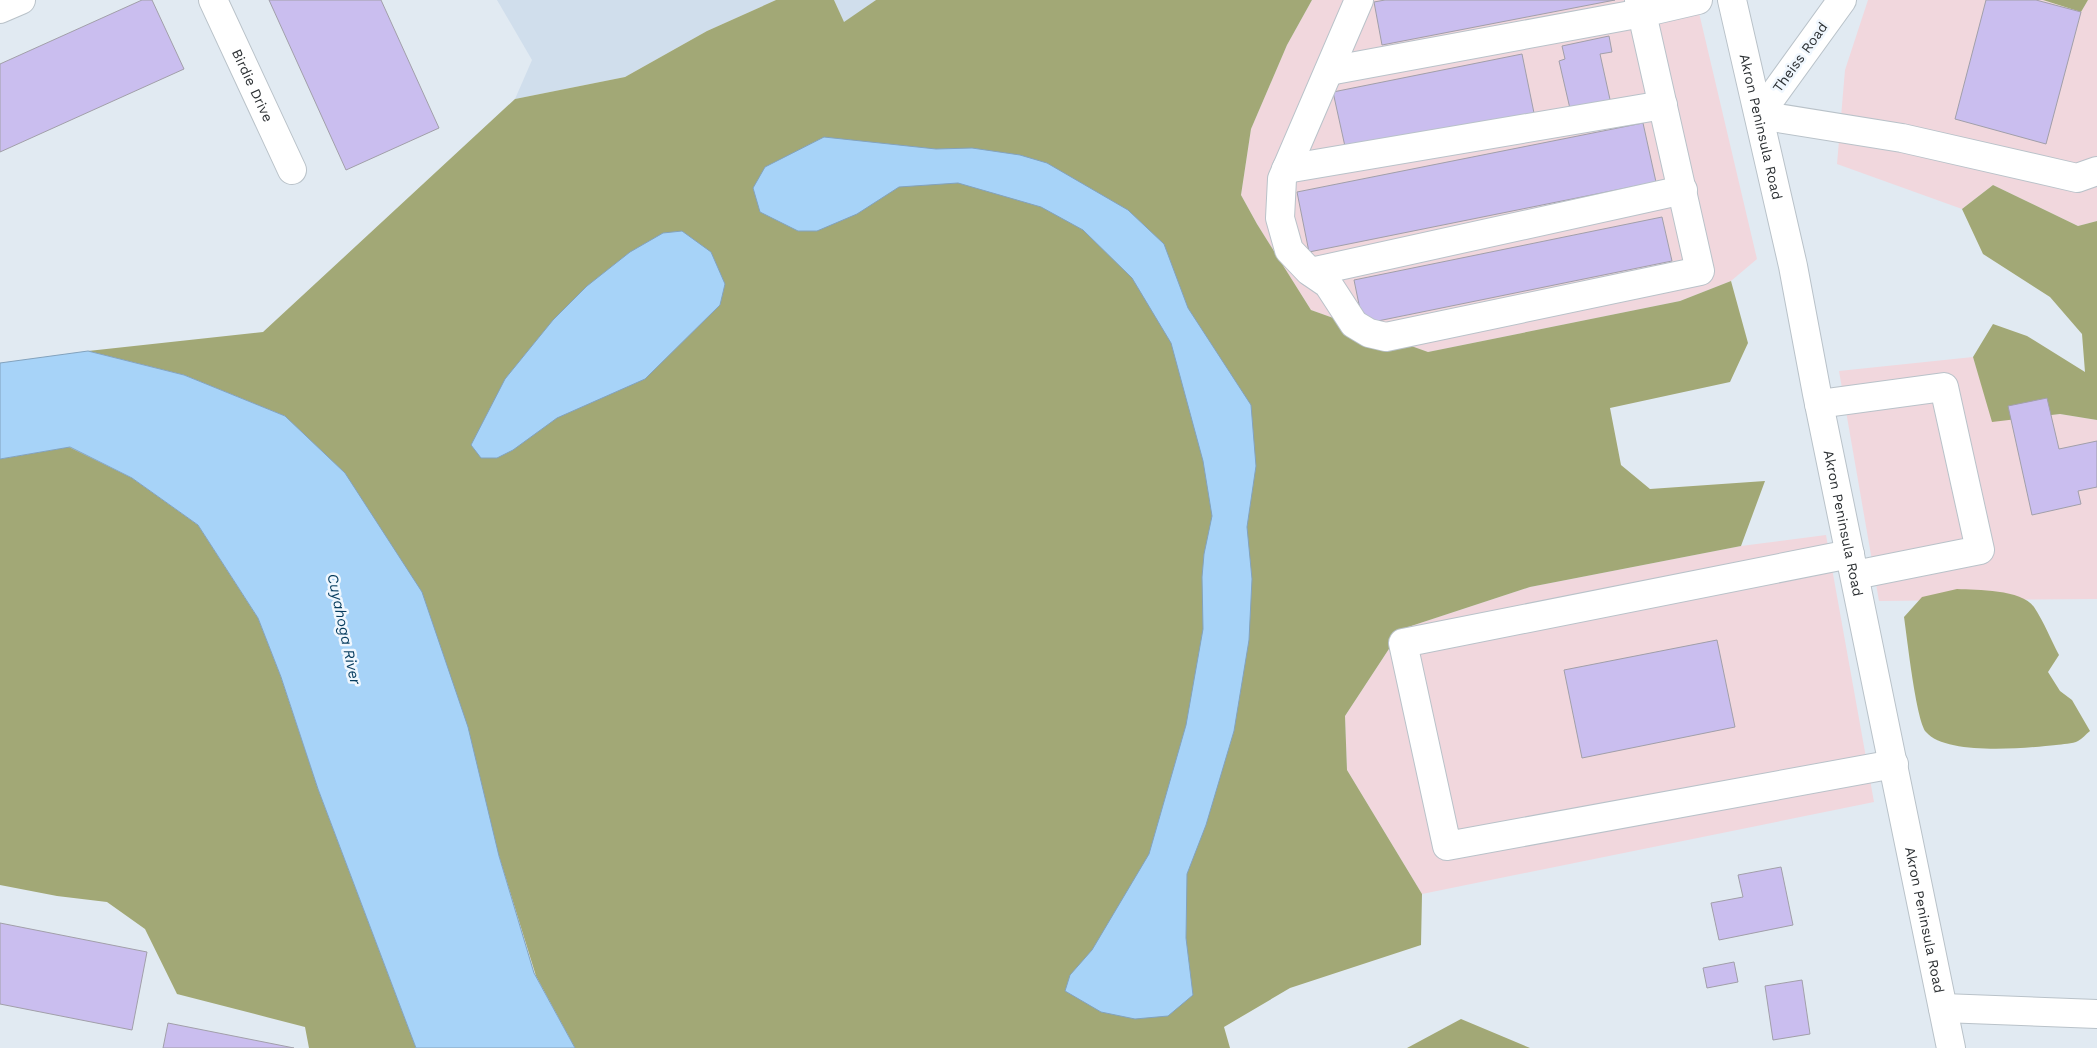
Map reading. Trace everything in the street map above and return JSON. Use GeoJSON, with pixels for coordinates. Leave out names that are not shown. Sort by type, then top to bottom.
{"type":"FeatureCollection","features":[{"type":"Feature","properties":{"kind":"street"},"geometry":{"type":"LineString","coordinates":[[0,10],[21,0]]}},
{"type":"Feature","properties":{"kind":"street","name":"Birdie Drive"},"geometry":{"type":"LineString","coordinates":[[213,0],[292,170]]}},
{"type":"Feature","properties":{"kind":"street"},"geometry":{"type":"LineString","coordinates":[[1359,0],[1282,179],[1280,218],[1289,250],[1311,272],[1328,284],[1354,324],[1369,334],[1386,337],[1700,271],[1641,6]]}},
{"type":"Feature","properties":{"kind":"street"},"geometry":{"type":"LineString","coordinates":[[1329,71],[1641,6],[1698,0]]}},
{"type":"Feature","properties":{"kind":"street","name":"Akron Peninsula Road"},"geometry":{"type":"LineString","coordinates":[[1732,0],[1793,266],[1819,404],[1951,1048]]}},
{"type":"Feature","properties":{"kind":"street","name":"Theiss Road"},"geometry":{"type":"LineString","coordinates":[[1759,115],[1842,0]]}},
{"type":"Feature","properties":{"kind":"street"},"geometry":{"type":"LineString","coordinates":[[1286,169],[1664,105]]}},
{"type":"Feature","properties":{"kind":"street"},"geometry":{"type":"LineString","coordinates":[[1759,115],[1902,138],[2077,178],[2097,171]]}},
{"type":"Feature","properties":{"kind":"street"},"geometry":{"type":"LineString","coordinates":[[1311,272],[1683,190]]}},
{"type":"Feature","properties":{"kind":"street"},"geometry":{"type":"LineString","coordinates":[[1819,404],[1944,387],[1980,550],[1852,565],[1403,643],[1447,846],[1894,764]]}},
{"type":"Feature","properties":{"kind":"street"},"geometry":{"type":"LineString","coordinates":[[1943,1008],[2097,1014]]}},
{"type":"Feature","properties":{"kind":"shaded area"},"geometry":{"type":"Polygon","coordinates":[[[497,0],[776,0],[707,31],[625,77],[515,99],[532,60],[497,0]]]}},
{"type":"Feature","properties":{"kind":"shaded area"},"geometry":{"type":"Polygon","coordinates":[[[834,0],[876,0],[844,23],[834,0]]]}},
{"type":"Feature","properties":{"kind":"shaded area"},"geometry":{"type":"Polygon","coordinates":[[[1312,0],[1696,0],[1757,259],[1731,281],[1680,301],[1428,352],[1311,310],[1241,195],[1251,129],[1287,45],[1312,0]]]}},
{"type":"Feature","properties":{"kind":"shaded area"},"geometry":{"type":"Polygon","coordinates":[[[1868,0],[2043,0],[2081,12],[2088,0],[2097,0],[2097,221],[2078,226],[1993,185],[1962,209],[1837,164],[1845,70],[1868,0]]]}},
{"type":"Feature","properties":{"kind":"shaded area"},"geometry":{"type":"Polygon","coordinates":[[[1973,357],[1993,421],[2060,414],[2097,420],[2097,599],[1879,601],[1839,371],[1973,357]]]}},
{"type":"Feature","properties":{"kind":"shaded area"},"geometry":{"type":"Polygon","coordinates":[[[1826,535],[1874,802],[1422,894],[1347,770],[1345,716],[1402,629],[1530,587],[1741,546],[1826,535]]]}},
{"type":"Feature","properties":{"kind":"green space"},"geometry":{"type":"Polygon","coordinates":[[[776,0],[834,0],[844,22],[876,0],[1312,0],[1287,45],[1251,129],[1241,195],[1311,310],[1428,352],[1680,301],[1731,281],[1748,343],[1730,382],[1610,408],[1621,465],[1650,489],[1765,481],[1741,546],[1530,587],[1402,629],[1345,716],[1347,770],[1422,894],[1421,945],[1290,988],[1224,1027],[1230,1048],[575,1048],[536,976],[499,856],[285,416],[184,375],[88,351],[263,332],[515,99],[625,77],[707,31],[776,0]]]}},
{"type":"Feature","properties":{"kind":"green space"},"geometry":{"type":"Polygon","coordinates":[[[2043,0],[2088,0],[2081,12],[2043,0]]]}},
{"type":"Feature","properties":{"kind":"green space"},"geometry":{"type":"Polygon","coordinates":[[[1993,185],[2078,226],[2097,221],[2097,420],[2060,414],[1992,422],[1973,357],[1993,324],[2027,336],[2085,372],[2082,334],[2050,297],[1983,254],[1962,209],[1993,185]]]}},
{"type":"Feature","properties":{"kind":"green space"},"geometry":{"type":"Polygon","coordinates":[[[69,447],[132,478],[198,525],[258,618],[281,677],[318,789],[416,1048],[309,1048],[305,1027],[177,994],[145,929],[107,902],[57,896],[0,885],[0,459],[69,447]]]}},
{"type":"Feature","properties":{"kind":"green space"},"geometry":{"type":"Polygon","coordinates":[[[1957,589],[1987,590],[2009,594],[2028,601],[2034,607],[2059,655],[2048,672],[2060,691],[2072,700],[2090,731],[2081,739],[2073,743],[2056,745],[1988,749],[1951,745],[1936,740],[1926,732],[1915,696],[1904,617],[1922,597],[1957,589]]]}},
{"type":"Feature","properties":{"kind":"green space"},"geometry":{"type":"Polygon","coordinates":[[[1461,1019],[1530,1048],[1407,1048],[1461,1019]]]}},
{"type":"Feature","properties":{"kind":"water"},"geometry":{"type":"Polygon","coordinates":[[[824,137],[936,149],[972,148],[1020,155],[1047,163],[1128,210],[1164,244],[1188,308],[1251,405],[1256,466],[1247,527],[1252,579],[1249,640],[1234,731],[1206,825],[1187,874],[1186,938],[1193,995],[1168,1016],[1135,1019],[1101,1012],[1065,991],[1070,975],[1092,950],[1149,854],[1186,725],[1203,629],[1202,577],[1204,554],[1212,516],[1203,461],[1171,343],[1132,278],[1083,230],[1041,207],[958,183],[899,187],[857,214],[817,231],[798,231],[760,212],[753,188],[765,167],[824,137]]]}},
{"type":"Feature","properties":{"kind":"water"},"geometry":{"type":"Polygon","coordinates":[[[682,231],[711,252],[725,284],[720,305],[645,379],[557,418],[513,450],[497,458],[481,458],[471,445],[505,379],[553,320],[587,286],[630,252],[663,233],[682,231]]]}},
{"type":"Feature","properties":{"kind":"water","name":"Cuyahoga River"},"geometry":{"type":"Polygon","coordinates":[[[88,351],[184,375],[285,416],[345,473],[422,592],[468,727],[499,856],[534,973],[575,1048],[416,1048],[318,789],[281,677],[258,618],[198,525],[132,478],[70,447],[0,459],[0,363],[88,351]]]}},
{"type":"Feature","properties":{"kind":"building"},"geometry":{"type":"Polygon","coordinates":[[[142,0],[152,0],[184,69],[0,152],[0,64],[142,0]]]}},
{"type":"Feature","properties":{"kind":"building"},"geometry":{"type":"Polygon","coordinates":[[[269,0],[381,0],[439,128],[346,170],[269,0]]]}},
{"type":"Feature","properties":{"kind":"building"},"geometry":{"type":"Polygon","coordinates":[[[1385,0],[1615,0],[1382,45],[1374,2],[1385,0]]]}},
{"type":"Feature","properties":{"kind":"building"},"geometry":{"type":"Polygon","coordinates":[[[1986,0],[2036,0],[2081,12],[2046,144],[1955,119],[1986,0]]]}},
{"type":"Feature","properties":{"kind":"building"},"geometry":{"type":"Polygon","coordinates":[[[1609,36],[1612,52],[1600,54],[1611,104],[1571,113],[1559,61],[1565,59],[1562,46],[1609,36]]]}},
{"type":"Feature","properties":{"kind":"building"},"geometry":{"type":"Polygon","coordinates":[[[1522,54],[1534,113],[1346,151],[1333,92],[1522,54]]]}},
{"type":"Feature","properties":{"kind":"building"},"geometry":{"type":"Polygon","coordinates":[[[1643,123],[1656,182],[1309,252],[1297,192],[1643,123]]]}},
{"type":"Feature","properties":{"kind":"building"},"geometry":{"type":"Polygon","coordinates":[[[1662,217],[1672,261],[1363,324],[1354,280],[1662,217]]]}},
{"type":"Feature","properties":{"kind":"building"},"geometry":{"type":"Polygon","coordinates":[[[2047,398],[2059,449],[2097,441],[2097,487],[2078,491],[2081,504],[2032,515],[2008,406],[2047,398]]]}},
{"type":"Feature","properties":{"kind":"building"},"geometry":{"type":"Polygon","coordinates":[[[1717,640],[1735,727],[1582,758],[1564,670],[1717,640]]]}},
{"type":"Feature","properties":{"kind":"building"},"geometry":{"type":"Polygon","coordinates":[[[1781,867],[1793,925],[1719,940],[1711,903],[1743,897],[1738,875],[1781,867]]]}},
{"type":"Feature","properties":{"kind":"building"},"geometry":{"type":"Polygon","coordinates":[[[0,923],[147,952],[132,1030],[0,1004],[0,923]]]}},
{"type":"Feature","properties":{"kind":"building"},"geometry":{"type":"Polygon","coordinates":[[[1734,962],[1738,982],[1707,988],[1703,968],[1734,962]]]}},
{"type":"Feature","properties":{"kind":"building"},"geometry":{"type":"Polygon","coordinates":[[[1802,980],[1810,1034],[1773,1040],[1765,986],[1802,980]]]}},
{"type":"Feature","properties":{"kind":"building"},"geometry":{"type":"Polygon","coordinates":[[[168,1023],[294,1048],[163,1048],[168,1023]]]}}]}
